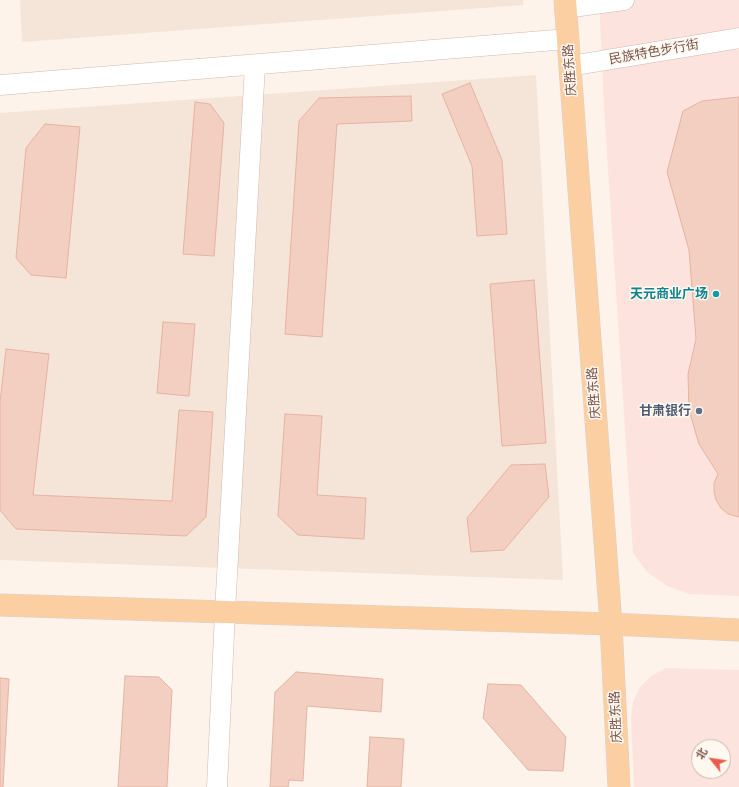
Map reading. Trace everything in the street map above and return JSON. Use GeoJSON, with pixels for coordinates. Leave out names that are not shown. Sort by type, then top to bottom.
{"type":"FeatureCollection","features":[{"type":"Feature","properties":{"kind":"main road","name":"庆胜东路"},"geometry":{"type":"LineString","coordinates":[[565,4],[611,624],[619,787]]}},
{"type":"Feature","properties":{"kind":"main road"},"geometry":{"type":"LineString","coordinates":[[0,605],[611,624],[739,630]]}},
{"type":"Feature","properties":{"kind":"street"},"geometry":{"type":"LineString","coordinates":[[565,4],[624,0]]}},
{"type":"Feature","properties":{"kind":"street","name":"民族特色步行街"},"geometry":{"type":"LineString","coordinates":[[570,66],[739,38]]}},
{"type":"Feature","properties":{"kind":"street"},"geometry":{"type":"LineString","coordinates":[[0,85],[568,39]]}},
{"type":"Feature","properties":{"kind":"street"},"geometry":{"type":"LineString","coordinates":[[217,787],[255,64]]}},
{"type":"Feature","properties":{"kind":"shaded area"},"geometry":{"type":"Polygon","coordinates":[[[20,0],[523,0],[523,5],[22,42],[20,0]]]}},
{"type":"Feature","properties":{"kind":"shaded area"},"geometry":{"type":"Polygon","coordinates":[[[599,0],[739,0],[739,596],[689,594],[667,586],[647,572],[633,553],[604,108],[599,0]]]}},
{"type":"Feature","properties":{"kind":"shaded area"},"geometry":{"type":"Polygon","coordinates":[[[536,75],[563,580],[0,560],[0,113],[536,75]]]}},
{"type":"Feature","properties":{"kind":"shaded area"},"geometry":{"type":"Polygon","coordinates":[[[666,668],[739,670],[739,787],[634,787],[631,718],[633,702],[640,687],[651,676],[666,668]]]}},
{"type":"Feature","properties":{"kind":"building"},"geometry":{"type":"Polygon","coordinates":[[[470,83],[502,160],[507,234],[477,236],[472,166],[442,94],[470,83]]]}},
{"type":"Feature","properties":{"kind":"building"},"geometry":{"type":"Polygon","coordinates":[[[411,96],[412,121],[337,124],[322,337],[285,334],[299,121],[319,98],[411,96]]]}},
{"type":"Feature","properties":{"kind":"building","name":"天元商业广场"},"geometry":{"type":"Polygon","coordinates":[[[739,97],[739,517],[728,514],[721,508],[716,500],[714,483],[718,474],[699,444],[689,410],[688,374],[696,339],[689,250],[667,172],[683,111],[702,101],[739,97]]]}},
{"type":"Feature","properties":{"kind":"building"},"geometry":{"type":"Polygon","coordinates":[[[195,102],[210,104],[224,123],[214,256],[183,254],[195,102]]]}},
{"type":"Feature","properties":{"kind":"building"},"geometry":{"type":"Polygon","coordinates":[[[45,124],[80,127],[66,278],[31,275],[16,258],[26,148],[45,124]]]}},
{"type":"Feature","properties":{"kind":"building"},"geometry":{"type":"Polygon","coordinates":[[[534,280],[546,443],[502,446],[490,284],[534,280]]]}},
{"type":"Feature","properties":{"kind":"building"},"geometry":{"type":"Polygon","coordinates":[[[163,322],[195,324],[189,396],[157,393],[163,322]]]}},
{"type":"Feature","properties":{"kind":"building"},"geometry":{"type":"Polygon","coordinates":[[[6,349],[49,354],[33,495],[172,501],[179,410],[213,412],[206,517],[186,536],[16,529],[0,510],[0,402],[6,349]]]}},
{"type":"Feature","properties":{"kind":"building"},"geometry":{"type":"Polygon","coordinates":[[[285,414],[322,416],[317,495],[366,498],[364,539],[298,535],[278,516],[285,414]]]}},
{"type":"Feature","properties":{"kind":"building"},"geometry":{"type":"Polygon","coordinates":[[[545,464],[549,497],[504,550],[471,552],[467,518],[511,465],[545,464]]]}},
{"type":"Feature","properties":{"kind":"building"},"geometry":{"type":"Polygon","coordinates":[[[296,672],[383,679],[381,712],[307,706],[303,781],[289,780],[288,787],[270,787],[275,692],[296,672]]]}},
{"type":"Feature","properties":{"kind":"building"},"geometry":{"type":"Polygon","coordinates":[[[125,676],[159,677],[172,690],[167,787],[118,787],[125,676]]]}},
{"type":"Feature","properties":{"kind":"building"},"geometry":{"type":"Polygon","coordinates":[[[0,678],[9,679],[3,787],[0,787],[0,678]]]}},
{"type":"Feature","properties":{"kind":"building"},"geometry":{"type":"Polygon","coordinates":[[[488,684],[521,685],[566,737],[563,771],[528,770],[483,718],[488,684]]]}},
{"type":"Feature","properties":{"kind":"building"},"geometry":{"type":"Polygon","coordinates":[[[370,737],[404,739],[401,787],[367,787],[370,737]]]}},
{"type":"Feature","properties":{"kind":"place","name":"天元商业广场"},"geometry":{"type":"Point","coordinates":[716,294]}},
{"type":"Feature","properties":{"kind":"place","name":"甘肃银行"},"geometry":{"type":"Point","coordinates":[699,411]}}]}
